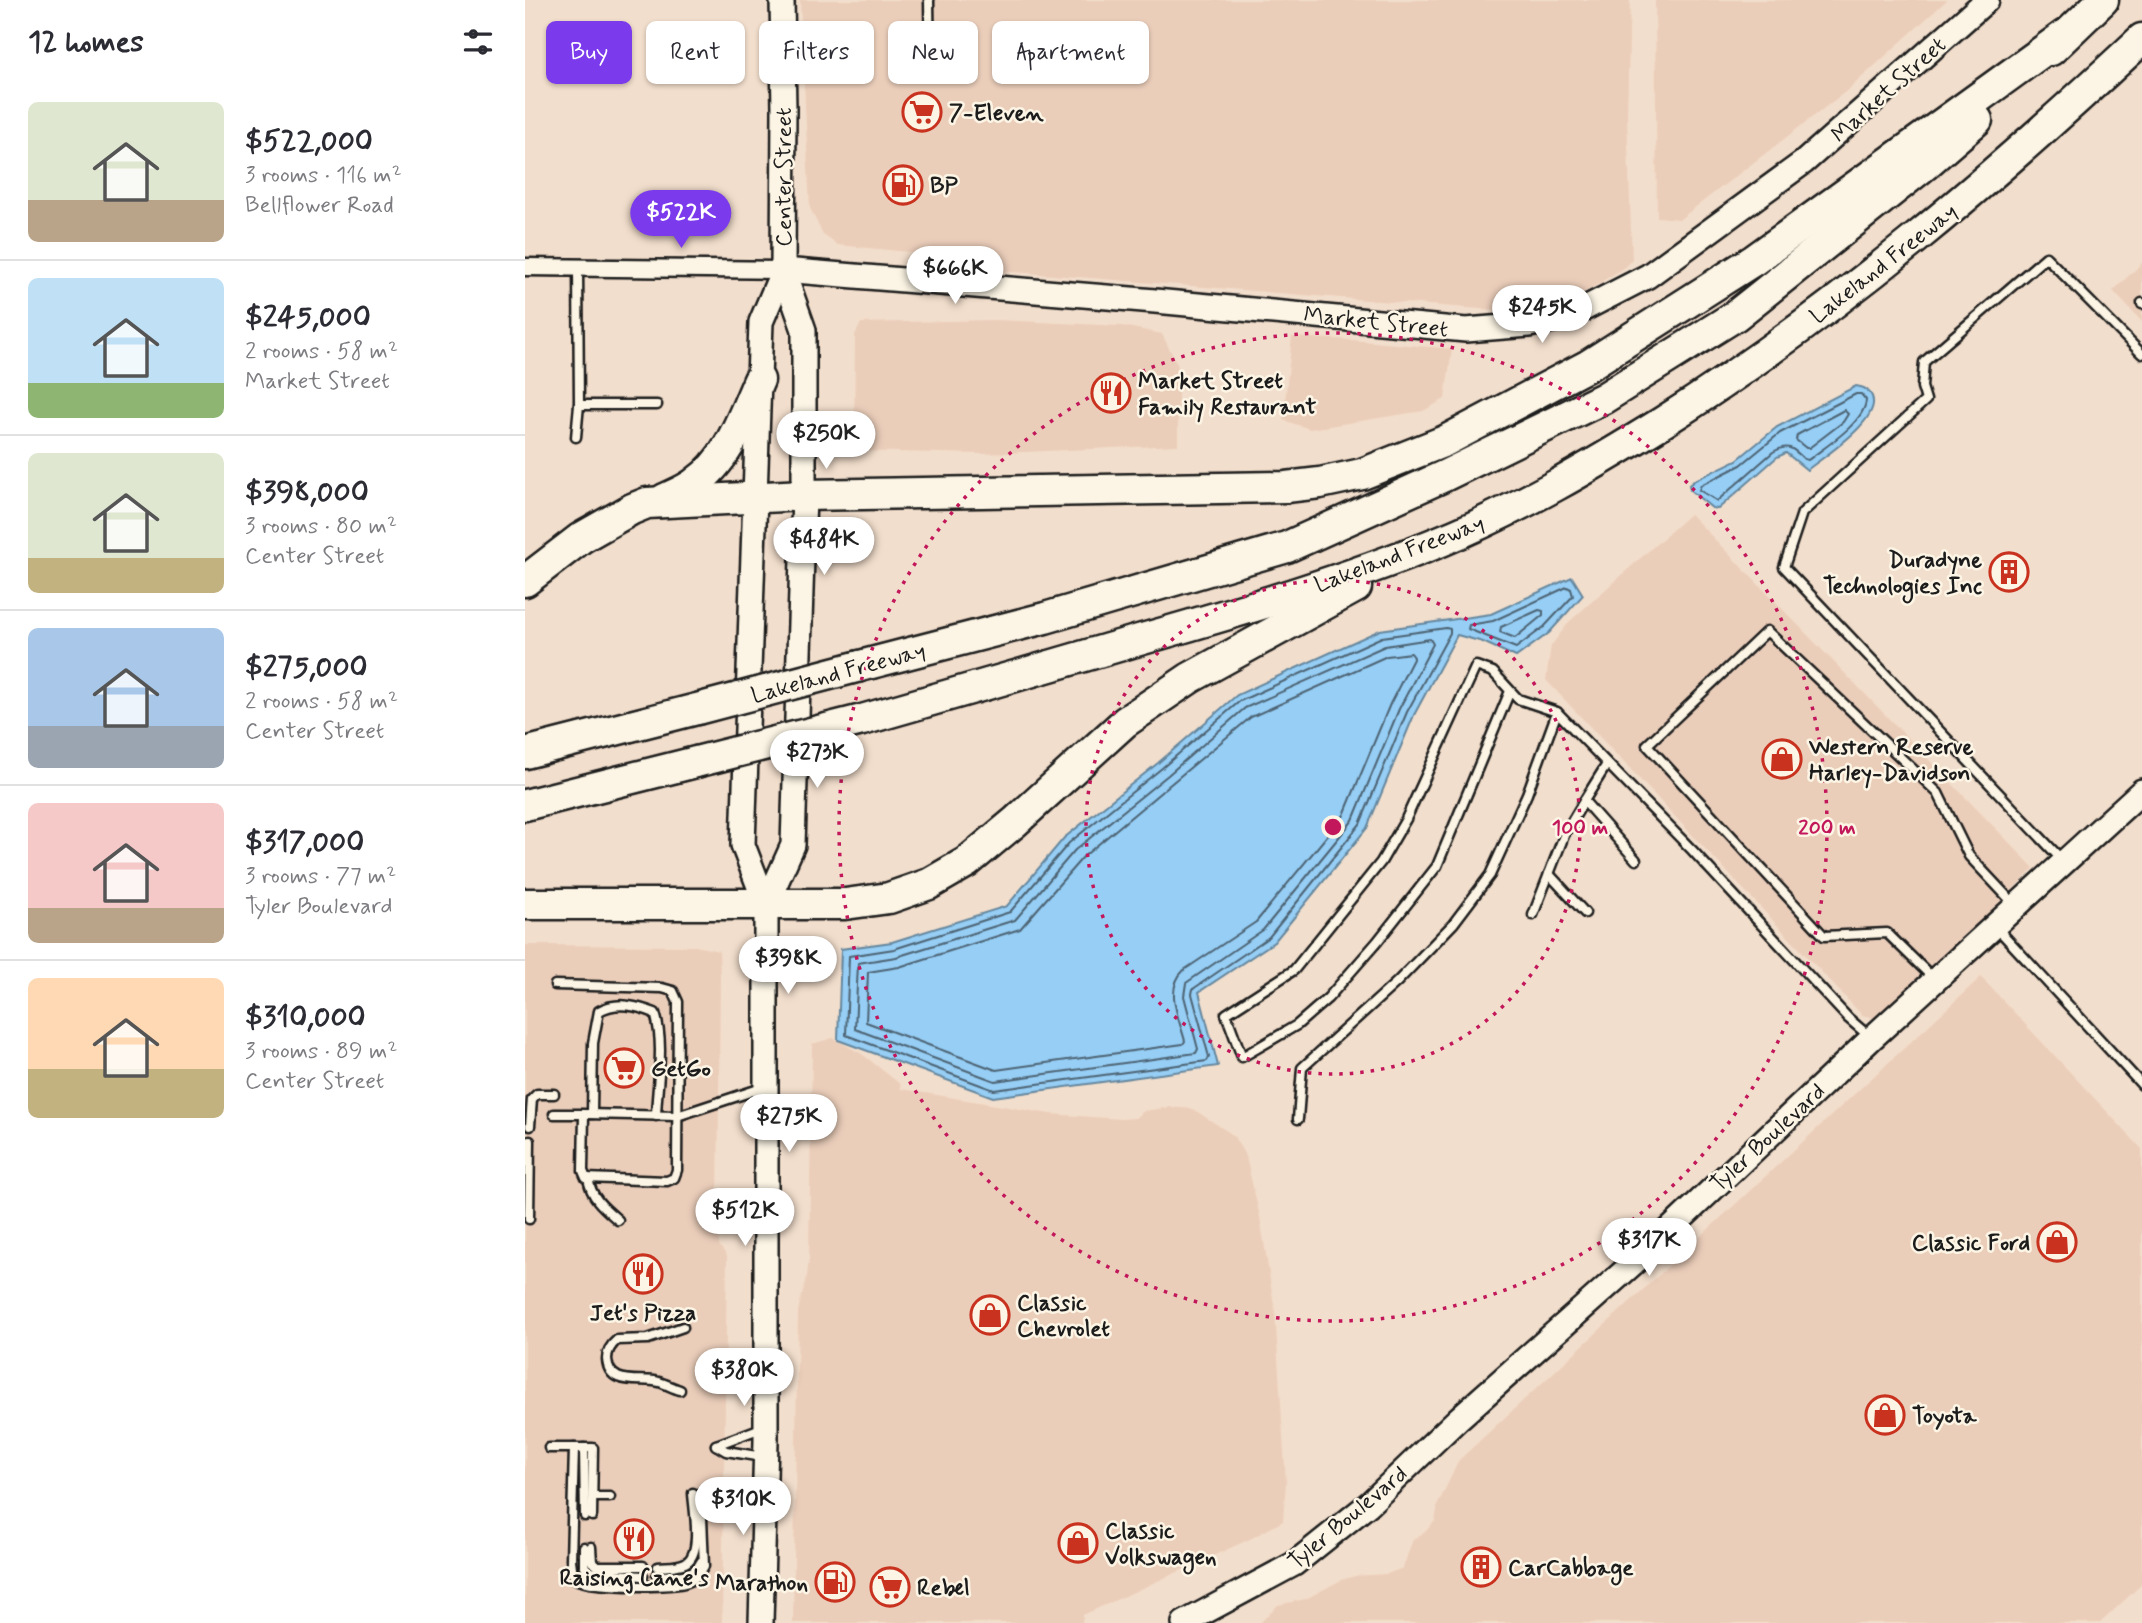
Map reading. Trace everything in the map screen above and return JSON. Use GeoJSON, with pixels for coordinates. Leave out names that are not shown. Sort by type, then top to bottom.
{"type":"FeatureCollection","features":[{"type":"Feature","properties":{"kind":"highway","name":"Lakeland Freeway"},"geometry":{"type":"LineString","coordinates":[[525,753],[1045,618],[1287,547],[1444,476],[1604,398],[1735,316],[1926,164],[2012,89],[2103,0]]}},
{"type":"Feature","properties":{"kind":"highway"},"geometry":{"type":"LineString","coordinates":[[660,501],[804,495],[1286,487],[1362,474],[1445,441],[1589,365],[1753,260],[2065,35]]}},
{"type":"Feature","properties":{"kind":"highway","name":"Lakeland Freeway"},"geometry":{"type":"LineString","coordinates":[[525,804],[862,720],[1275,601],[1442,540],[1530,499],[1611,454],[1729,380],[1824,311],[1915,241],[2065,111],[2142,39]]}},
{"type":"Feature","properties":{"kind":"highway"},"geometry":{"type":"LineString","coordinates":[[525,581],[581,538],[632,509],[660,501],[694,484],[715,464],[738,427],[759,380]]}},
{"type":"Feature","properties":{"kind":"highway"},"geometry":{"type":"LineString","coordinates":[[525,904],[845,904],[889,898],[929,884],[967,862],[1125,722],[1190,678],[1442,540]]}},
{"type":"Feature","properties":{"kind":"street","name":"Center Street"},"geometry":{"type":"LineString","coordinates":[[766,905],[793,845],[804,495],[804,330],[782,270],[782,0]]}},
{"type":"Feature","properties":{"kind":"street","name":"Market Street"},"geometry":{"type":"LineString","coordinates":[[782,270],[1466,330],[1529,325],[1570,316],[1649,276],[1804,162],[1987,0]]}},
{"type":"Feature","properties":{"kind":"street"},"geometry":{"type":"LineString","coordinates":[[525,267],[782,270]]}},
{"type":"Feature","properties":{"kind":"street","name":"Center Street"},"geometry":{"type":"LineString","coordinates":[[761,1623],[767,1426],[766,905],[743,845],[761,322],[782,270]]}},
{"type":"Feature","properties":{"kind":"street","name":"Tyler Boulevard"},"geometry":{"type":"LineString","coordinates":[[1184,1623],[1209,1612],[1294,1564],[1369,1504],[1458,1419],[1646,1252],[1872,1038],[2142,791]]}},
{"type":"Feature","properties":{"kind":"lane"},"geometry":{"type":"LineString","coordinates":[[929,0],[929,21]]}},
{"type":"Feature","properties":{"kind":"lane"},"geometry":{"type":"LineString","coordinates":[[2064,862],[1784,567],[1802,513],[1926,400],[1922,387],[1924,362],[2046,257],[2142,354]]}},
{"type":"Feature","properties":{"kind":"lane"},"geometry":{"type":"LineString","coordinates":[[576,437],[579,405],[578,267]]}},
{"type":"Feature","properties":{"kind":"lane"},"geometry":{"type":"LineString","coordinates":[[579,405],[657,405]]}},
{"type":"Feature","properties":{"kind":"lane"},"geometry":{"type":"LineString","coordinates":[[1935,980],[1887,933],[1824,936],[1647,745],[1767,631],[1938,793],[1969,856],[2016,906]]}},
{"type":"Feature","properties":{"kind":"lane"},"geometry":{"type":"LineString","coordinates":[[1510,691],[1437,866],[1328,999],[1297,1025],[1242,1057],[1226,1014],[1294,970],[1381,862],[1406,819],[1476,666],[1493,672],[1518,699],[1557,712],[1692,850],[1848,1018],[1872,1038]]}},
{"type":"Feature","properties":{"kind":"lane"},"geometry":{"type":"LineString","coordinates":[[1298,1119],[1302,1068],[1406,973],[1453,924],[1490,875],[1527,794],[1557,712]]}},
{"type":"Feature","properties":{"kind":"lane"},"geometry":{"type":"LineString","coordinates":[[1533,915],[1565,833],[1607,764]]}},
{"type":"Feature","properties":{"kind":"lane"},"geometry":{"type":"LineString","coordinates":[[1584,801],[1636,860]]}},
{"type":"Feature","properties":{"kind":"lane"},"geometry":{"type":"LineString","coordinates":[[1549,874],[1585,913]]}},
{"type":"Feature","properties":{"kind":"lane"},"geometry":{"type":"LineString","coordinates":[[1995,926],[2142,1084]]}},
{"type":"Feature","properties":{"kind":"lane"},"geometry":{"type":"LineString","coordinates":[[555,985],[662,988],[673,991],[678,1002],[677,1170],[674,1178],[667,1181],[586,1178],[583,1171],[593,1043],[599,1011],[607,1007],[637,1006],[655,1013],[659,1026],[656,1116]]}},
{"type":"Feature","properties":{"kind":"lane"},"geometry":{"type":"LineString","coordinates":[[554,1114],[677,1116],[767,1087]]}},
{"type":"Feature","properties":{"kind":"lane"},"geometry":{"type":"LineString","coordinates":[[530,1126],[532,1099],[537,1094],[554,1094]]}},
{"type":"Feature","properties":{"kind":"lane"},"geometry":{"type":"LineString","coordinates":[[529,1219],[530,1141]]}},
{"type":"Feature","properties":{"kind":"lane"},"geometry":{"type":"LineString","coordinates":[[589,1178],[590,1189],[601,1207],[618,1220]]}},
{"type":"Feature","properties":{"kind":"lane"},"geometry":{"type":"LineString","coordinates":[[680,1390],[657,1381],[623,1380],[615,1377],[607,1362],[608,1352],[617,1340],[648,1339],[683,1327]]}},
{"type":"Feature","properties":{"kind":"lane"},"geometry":{"type":"LineString","coordinates":[[766,1458],[726,1451],[716,1445],[767,1426]]}},
{"type":"Feature","properties":{"kind":"lane"},"geometry":{"type":"LineString","coordinates":[[549,1448],[589,1448]]}},
{"type":"Feature","properties":{"kind":"lane"},"geometry":{"type":"LineString","coordinates":[[574,1448],[571,1560],[573,1575],[584,1582],[636,1585],[680,1584],[691,1581],[704,1566],[697,1493],[696,1546],[687,1563],[657,1571]]}},
{"type":"Feature","properties":{"kind":"lane"},"geometry":{"type":"LineString","coordinates":[[589,1448],[593,1497],[588,1516],[589,1448]]}},
{"type":"Feature","properties":{"kind":"lane"},"geometry":{"type":"LineString","coordinates":[[593,1497],[610,1497]]}},
{"type":"Feature","properties":{"kind":"lane"},"geometry":{"type":"LineString","coordinates":[[587,1548],[592,1562],[597,1566],[643,1571]]}},
{"type":"Feature","properties":{"kind":"shaded area"},"geometry":{"type":"Polygon","coordinates":[[[800,0],[1630,0],[1627,116],[1632,259],[1626,266],[1589,290],[1562,300],[1506,311],[1001,271],[929,254],[838,245],[823,235],[810,208],[804,84],[874,84],[874,21],[801,21],[800,0]]]}},
{"type":"Feature","properties":{"kind":"shaded area"},"geometry":{"type":"Polygon","coordinates":[[[1655,0],[1947,0],[1849,89],[1680,219],[1657,217],[1655,0]]]}},
{"type":"Feature","properties":{"kind":"shaded area"},"geometry":{"type":"Polygon","coordinates":[[[2142,263],[2142,322],[2113,291],[2142,263]]]}},
{"type":"Feature","properties":{"kind":"shaded area"},"geometry":{"type":"Polygon","coordinates":[[[995,320],[1122,326],[1162,334],[1178,366],[1178,445],[982,454],[854,451],[855,335],[861,323],[995,320]]]}},
{"type":"Feature","properties":{"kind":"shaded area"},"geometry":{"type":"Polygon","coordinates":[[[1292,337],[1452,349],[1445,399],[1423,411],[1310,429],[1283,420],[1292,337]]]}},
{"type":"Feature","properties":{"kind":"shaded area"},"geometry":{"type":"Polygon","coordinates":[[[1690,514],[2034,868],[1941,963],[1878,1019],[1862,1015],[1546,680],[1551,646],[1569,622],[1690,514]]]}},
{"type":"Feature","properties":{"kind":"shaded area"},"geometry":{"type":"Polygon","coordinates":[[[525,945],[695,946],[719,951],[718,1212],[719,1245],[727,1256],[722,1623],[525,1623],[525,945]]]}},
{"type":"Feature","properties":{"kind":"shaded area"},"geometry":{"type":"Polygon","coordinates":[[[1981,977],[2142,1149],[2142,1584],[2100,1623],[1260,1623],[1278,1605],[1306,1599],[1341,1580],[1355,1576],[1387,1574],[1403,1568],[1413,1539],[1425,1532],[1435,1521],[1438,1504],[1459,1460],[1981,977]]]}},
{"type":"Feature","properties":{"kind":"shaded area"},"geometry":{"type":"Polygon","coordinates":[[[833,1038],[862,1054],[900,1084],[901,1089],[1050,1114],[1121,1119],[1135,1118],[1144,1111],[1170,1107],[1193,1109],[1233,1135],[1246,1157],[1260,1217],[1275,1311],[1286,1483],[1283,1521],[1250,1539],[1083,1615],[1082,1623],[793,1623],[798,1311],[809,1258],[812,1044],[833,1038]]]}},
{"type":"Feature","properties":{"kind":"water"},"geometry":{"type":"Polygon","coordinates":[[[1856,386],[1870,393],[1873,402],[1870,413],[1839,446],[1807,470],[1786,453],[1777,457],[1718,509],[1712,508],[1690,490],[1689,485],[1695,480],[1737,460],[1777,427],[1856,386]]]}},
{"type":"Feature","properties":{"kind":"water"},"geometry":{"type":"Polygon","coordinates":[[[1572,577],[1583,595],[1549,633],[1516,657],[1483,642],[1457,635],[1414,715],[1367,828],[1274,942],[1199,992],[1218,1066],[993,1097],[838,1040],[841,949],[892,942],[1007,906],[1064,838],[1237,695],[1380,630],[1491,614],[1572,577]]]}},
{"type":"Feature","properties":{"kind":"place","name":"7-Eleven"},"geometry":{"type":"Point","coordinates":[922,112]}},
{"type":"Feature","properties":{"kind":"place","name":"BP"},"geometry":{"type":"Point","coordinates":[903,185]}},
{"type":"Feature","properties":{"kind":"place","name":"Market Street Family Restaurant"},"geometry":{"type":"Point","coordinates":[1111,393]}},
{"type":"Feature","properties":{"kind":"place","name":"Duradyne Technologies Inc"},"geometry":{"type":"Point","coordinates":[2009,572]}},
{"type":"Feature","properties":{"kind":"place","name":"Western Reserve Harley-Davidson"},"geometry":{"type":"Point","coordinates":[1782,759]}},
{"type":"Feature","properties":{"kind":"place","name":"GetGo"},"geometry":{"type":"Point","coordinates":[624,1068]}},
{"type":"Feature","properties":{"kind":"place","name":"Classic Ford"},"geometry":{"type":"Point","coordinates":[2057,1242]}},
{"type":"Feature","properties":{"kind":"place","name":"Jet's Pizza"},"geometry":{"type":"Point","coordinates":[643,1274]}},
{"type":"Feature","properties":{"kind":"place","name":"Classic Chevrolet"},"geometry":{"type":"Point","coordinates":[990,1315]}},
{"type":"Feature","properties":{"kind":"place","name":"Toyota"},"geometry":{"type":"Point","coordinates":[1885,1415]}},
{"type":"Feature","properties":{"kind":"place","name":"Raising Cane's"},"geometry":{"type":"Point","coordinates":[634,1539]}},
{"type":"Feature","properties":{"kind":"place","name":"Classic Volkswagen"},"geometry":{"type":"Point","coordinates":[1078,1543]}},
{"type":"Feature","properties":{"kind":"place","name":"CarCabbage"},"geometry":{"type":"Point","coordinates":[1481,1567]}},
{"type":"Feature","properties":{"kind":"place","name":"Marathon"},"geometry":{"type":"Point","coordinates":[835,1582]}},
{"type":"Feature","properties":{"kind":"place","name":"Rebel"},"geometry":{"type":"Point","coordinates":[890,1587]}}]}
